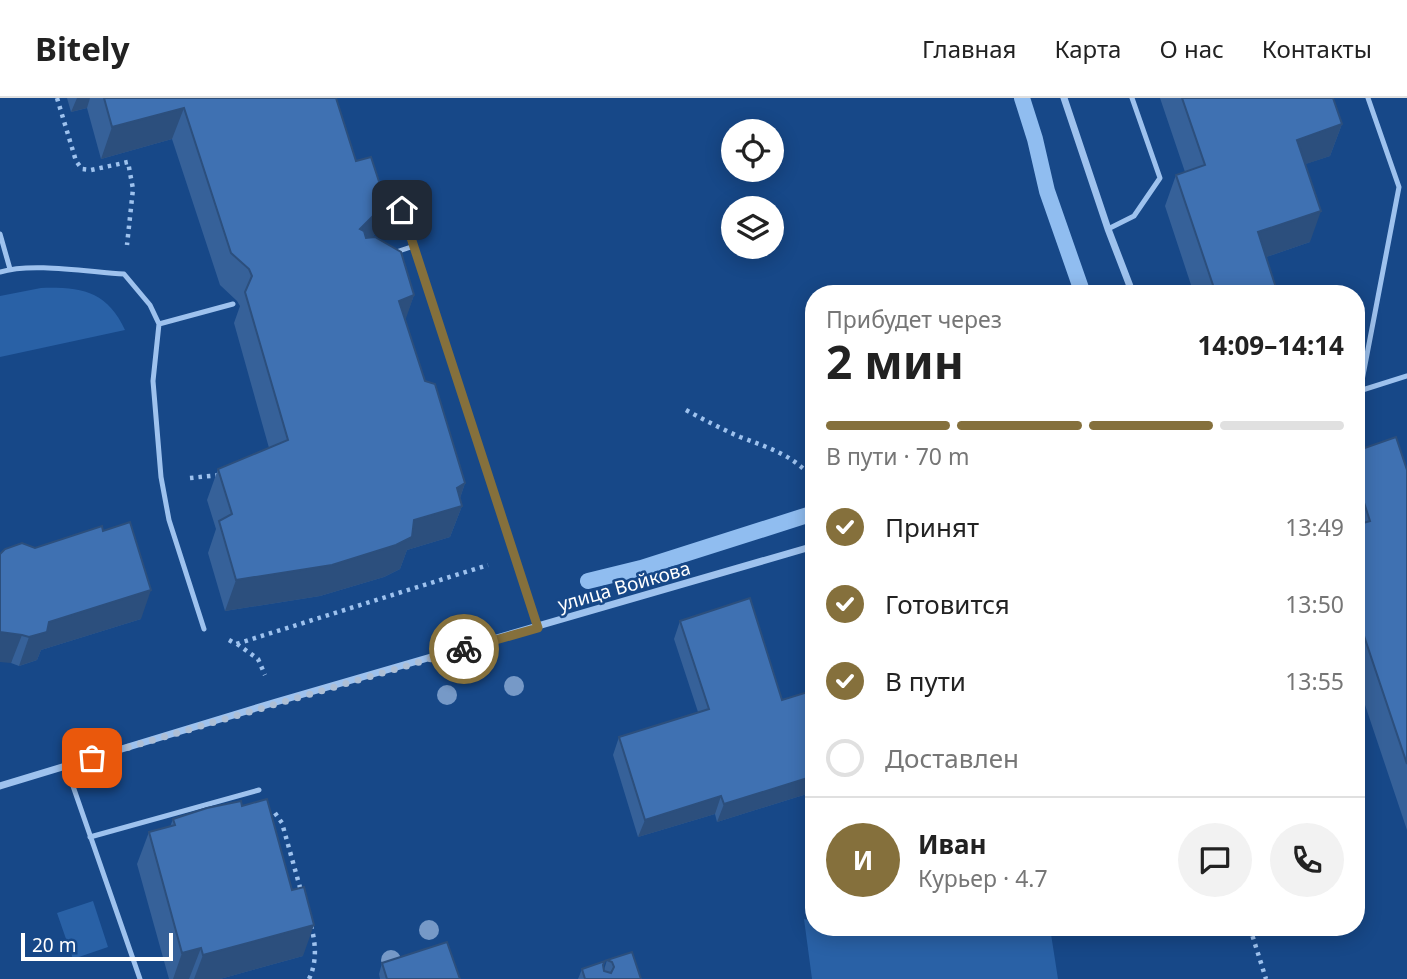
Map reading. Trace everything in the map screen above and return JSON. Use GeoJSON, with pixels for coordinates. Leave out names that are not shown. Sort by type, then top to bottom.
{"type":"FeatureCollection","features":[{"type":"Feature","properties":{"kind":"street"},"geometry":{"type":"LineString","coordinates":[[1063,98],[1130,285]]}},
{"type":"Feature","properties":{"kind":"street","name":"улица Войкова"},"geometry":{"type":"LineString","coordinates":[[0,786],[276,702],[805,549]]}},
{"type":"Feature","properties":{"kind":"lane"},"geometry":{"type":"LineString","coordinates":[[1108,229],[1134,216],[1160,178],[1132,98]]}},
{"type":"Feature","properties":{"kind":"lane"},"geometry":{"type":"LineString","coordinates":[[1365,357],[1399,187],[1368,98]]}},
{"type":"Feature","properties":{"kind":"lane"},"geometry":{"type":"LineString","coordinates":[[402,210],[538,628]]}},
{"type":"Feature","properties":{"kind":"lane"},"geometry":{"type":"LineString","coordinates":[[0,234],[10,269]]}},
{"type":"Feature","properties":{"kind":"lane"},"geometry":{"type":"LineString","coordinates":[[380,257],[414,247]]}},
{"type":"Feature","properties":{"kind":"lane"},"geometry":{"type":"LineString","coordinates":[[0,272],[10,269],[124,274],[150,305],[159,324],[153,382],[161,477],[169,520],[204,629]]}},
{"type":"Feature","properties":{"kind":"lane"},"geometry":{"type":"LineString","coordinates":[[159,324],[233,304]]}},
{"type":"Feature","properties":{"kind":"lane"},"geometry":{"type":"LineString","coordinates":[[1365,390],[1407,376]]}},
{"type":"Feature","properties":{"kind":"lane"},"geometry":{"type":"LineString","coordinates":[[66,766],[140,979]]}},
{"type":"Feature","properties":{"kind":"lane"},"geometry":{"type":"LineString","coordinates":[[90,837],[259,790]]}},
{"type":"Feature","properties":{"kind":"path"},"geometry":{"type":"LineString","coordinates":[[57,98],[76,161],[82,169],[91,170],[128,162],[133,189],[124,274]]}},
{"type":"Feature","properties":{"kind":"path"},"geometry":{"type":"LineString","coordinates":[[686,410],[738,436],[779,450],[805,469]]}},
{"type":"Feature","properties":{"kind":"path"},"geometry":{"type":"LineString","coordinates":[[161,477],[200,479],[222,474]]}},
{"type":"Feature","properties":{"kind":"path"},"geometry":{"type":"LineString","coordinates":[[236,644],[516,556]]}},
{"type":"Feature","properties":{"kind":"path"},"geometry":{"type":"LineString","coordinates":[[204,629],[236,644],[258,659],[276,702]]}},
{"type":"Feature","properties":{"kind":"path"},"geometry":{"type":"LineString","coordinates":[[259,790],[282,823],[304,899]]}},
{"type":"Feature","properties":{"kind":"path"},"geometry":{"type":"LineString","coordinates":[[309,979],[315,965],[311,925]]}},
{"type":"Feature","properties":{"kind":"path"},"geometry":{"type":"LineString","coordinates":[[1253,936],[1266,979]]}},
{"type":"Feature","properties":{"kind":"shaded area"},"geometry":{"type":"Polygon","coordinates":[[[41,288],[80,291],[101,299],[118,317],[125,330],[0,357],[0,296],[41,288]]]}},
{"type":"Feature","properties":{"kind":"shaded area"},"geometry":{"type":"Polygon","coordinates":[[[93,901],[108,947],[73,959],[57,913],[93,901]]]}},
{"type":"Feature","properties":{"kind":"shaded area"},"geometry":{"type":"Polygon","coordinates":[[[806,936],[1051,936],[1058,979],[812,979],[806,936]]]}},
{"type":"Feature","properties":{"kind":"building"},"geometry":{"type":"Polygon","coordinates":[[[104,98],[336,98],[356,161],[371,157],[386,203],[360,229],[364,231],[366,238],[375,237],[401,252],[414,295],[399,301],[425,381],[435,384],[465,483],[457,488],[462,506],[414,520],[412,537],[396,545],[332,565],[236,580],[219,521],[232,514],[218,469],[288,440],[245,292],[252,276],[249,269],[231,253],[184,108],[112,127],[104,98]]]}},
{"type":"Feature","properties":{"kind":"building"},"geometry":{"type":"Polygon","coordinates":[[[1182,98],[1333,98],[1342,124],[1297,140],[1321,211],[1258,232],[1275,285],[1213,285],[1176,175],[1205,165],[1182,98]]]}},
{"type":"Feature","properties":{"kind":"building"},"geometry":{"type":"Polygon","coordinates":[[[1396,437],[1407,470],[1407,764],[1365,639],[1365,522],[1370,521],[1365,506],[1365,448],[1396,437]]]}},
{"type":"Feature","properties":{"kind":"building"},"geometry":{"type":"Polygon","coordinates":[[[130,522],[151,590],[49,622],[47,632],[29,637],[0,632],[0,554],[5,549],[22,543],[35,548],[102,526],[103,531],[130,522]]]}},
{"type":"Feature","properties":{"kind":"building"},"geometry":{"type":"Polygon","coordinates":[[[750,598],[782,700],[805,693],[805,779],[724,804],[721,796],[645,820],[619,737],[709,709],[680,621],[750,598]]]}},
{"type":"Feature","properties":{"kind":"building"},"geometry":{"type":"Polygon","coordinates":[[[267,799],[292,890],[304,887],[314,925],[203,955],[201,948],[182,953],[149,832],[175,825],[173,819],[207,808],[241,801],[242,806],[267,799]]]}},
{"type":"Feature","properties":{"kind":"building"},"geometry":{"type":"Polygon","coordinates":[[[447,942],[460,979],[387,979],[382,963],[447,942]]]}},
{"type":"Feature","properties":{"kind":"building"},"geometry":{"type":"Polygon","coordinates":[[[632,952],[641,979],[585,979],[582,969],[605,961],[604,971],[611,973],[614,967],[612,962],[607,960],[632,952]]]}},
{"type":"Feature","properties":{"kind":"waterway"},"geometry":{"type":"LineString","coordinates":[[1022,98],[1047,191],[1080,285]]}},
{"type":"Feature","properties":{"kind":"waterway"},"geometry":{"type":"LineString","coordinates":[[588,581],[641,568],[805,516]]}},
{"type":"Feature","properties":{"kind":"way so far"},"geometry":{"type":"LineString","coordinates":[[92,758],[464,649]]}},
{"type":"Feature","properties":{"kind":"route"},"geometry":{"type":"LineString","coordinates":[[402,210],[538,628],[464,649]]}}]}
